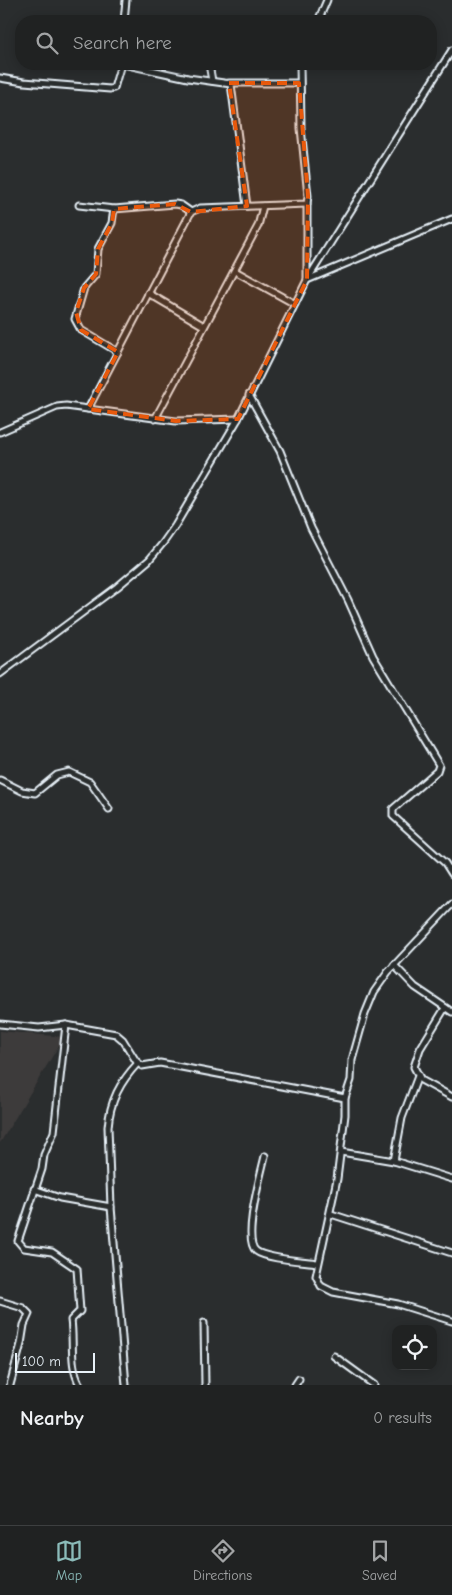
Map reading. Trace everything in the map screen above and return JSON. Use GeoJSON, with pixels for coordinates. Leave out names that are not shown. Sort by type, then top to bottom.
{"type":"FeatureCollection","features":[{"type":"Feature","properties":{"kind":"street"},"geometry":{"type":"LineString","coordinates":[[125,15],[126,0]]}},
{"type":"Feature","properties":{"kind":"street"},"geometry":{"type":"LineString","coordinates":[[321,15],[327,0]]}},
{"type":"Feature","properties":{"kind":"street"},"geometry":{"type":"LineString","coordinates":[[0,674],[116,588],[157,551],[176,526],[238,419],[307,280],[452,50]]}},
{"type":"Feature","properties":{"kind":"street"},"geometry":{"type":"LineString","coordinates":[[0,78],[24,82],[110,89],[114,88],[120,70]]}},
{"type":"Feature","properties":{"kind":"street"},"geometry":{"type":"LineString","coordinates":[[150,70],[188,78],[229,83],[299,83]]}},
{"type":"Feature","properties":{"kind":"street"},"geometry":{"type":"LineString","coordinates":[[210,70],[212,81]]}},
{"type":"Feature","properties":{"kind":"street"},"geometry":{"type":"LineString","coordinates":[[300,70],[299,83],[308,196],[306,204],[307,280]]}},
{"type":"Feature","properties":{"kind":"street"},"geometry":{"type":"LineString","coordinates":[[229,83],[233,87],[247,206]]}},
{"type":"Feature","properties":{"kind":"street"},"geometry":{"type":"LineString","coordinates":[[79,205],[114,209],[175,204],[191,212]]}},
{"type":"Feature","properties":{"kind":"street"},"geometry":{"type":"LineString","coordinates":[[88,409],[191,212],[200,208],[306,204]]}},
{"type":"Feature","properties":{"kind":"street"},"geometry":{"type":"LineString","coordinates":[[155,419],[235,271],[258,226],[264,206]]}},
{"type":"Feature","properties":{"kind":"street"},"geometry":{"type":"LineString","coordinates":[[114,209],[112,223],[98,249],[96,274],[84,288],[75,319],[81,330],[118,352]]}},
{"type":"Feature","properties":{"kind":"street"},"geometry":{"type":"LineString","coordinates":[[307,280],[452,219]]}},
{"type":"Feature","properties":{"kind":"street"},"geometry":{"type":"LineString","coordinates":[[235,271],[295,304]]}},
{"type":"Feature","properties":{"kind":"street"},"geometry":{"type":"LineString","coordinates":[[148,293],[204,326]]}},
{"type":"Feature","properties":{"kind":"street"},"geometry":{"type":"LineString","coordinates":[[249,395],[280,451],[311,528],[348,600],[372,656],[439,765],[436,771],[393,809],[393,816],[445,863],[452,874]]}},
{"type":"Feature","properties":{"kind":"street"},"geometry":{"type":"LineString","coordinates":[[0,432],[57,407],[66,406],[155,419],[194,422],[238,419]]}},
{"type":"Feature","properties":{"kind":"street"},"geometry":{"type":"LineString","coordinates":[[0,780],[22,791],[35,793],[57,775],[69,772],[90,782],[109,809]]}},
{"type":"Feature","properties":{"kind":"street"},"geometry":{"type":"LineString","coordinates":[[452,904],[394,965],[374,992],[365,1014],[345,1098],[341,1152],[331,1214],[318,1263],[318,1282],[326,1289],[398,1304],[452,1321]]}},
{"type":"Feature","properties":{"kind":"street"},"geometry":{"type":"LineString","coordinates":[[394,965],[415,987],[452,1012]]}},
{"type":"Feature","properties":{"kind":"street"},"geometry":{"type":"LineString","coordinates":[[445,1008],[416,1057],[414,1067],[418,1076],[452,1097]]}},
{"type":"Feature","properties":{"kind":"street"},"geometry":{"type":"LineString","coordinates":[[0,1024],[39,1028],[66,1025],[118,1035],[138,1063],[146,1067],[160,1063],[345,1098]]}},
{"type":"Feature","properties":{"kind":"street"},"geometry":{"type":"LineString","coordinates":[[66,1025],[54,1132],[44,1155],[42,1170],[18,1241],[24,1248],[57,1255],[76,1269],[80,1311],[71,1320],[72,1357],[76,1378],[80,1385]]}},
{"type":"Feature","properties":{"kind":"street"},"geometry":{"type":"LineString","coordinates":[[126,1385],[107,1142],[109,1114],[118,1087],[138,1063]]}},
{"type":"Feature","properties":{"kind":"street"},"geometry":{"type":"LineString","coordinates":[[394,1161],[402,1118],[418,1076]]}},
{"type":"Feature","properties":{"kind":"street"},"geometry":{"type":"LineString","coordinates":[[341,1152],[394,1161],[452,1179]]}},
{"type":"Feature","properties":{"kind":"street"},"geometry":{"type":"LineString","coordinates":[[265,1156],[250,1227],[252,1247],[256,1251],[267,1255],[318,1263]]}},
{"type":"Feature","properties":{"kind":"street"},"geometry":{"type":"LineString","coordinates":[[34,1189],[60,1198],[111,1207]]}},
{"type":"Feature","properties":{"kind":"street"},"geometry":{"type":"LineString","coordinates":[[331,1214],[452,1253]]}},
{"type":"Feature","properties":{"kind":"street"},"geometry":{"type":"LineString","coordinates":[[0,1301],[23,1308],[29,1314],[24,1325],[10,1385]]}},
{"type":"Feature","properties":{"kind":"street"},"geometry":{"type":"LineString","coordinates":[[204,1323],[205,1385]]}},
{"type":"Feature","properties":{"kind":"street"},"geometry":{"type":"LineString","coordinates":[[334,1356],[374,1385]]}},
{"type":"Feature","properties":{"kind":"street"},"geometry":{"type":"LineString","coordinates":[[295,1385],[299,1379]]}},
{"type":"Feature","properties":{"kind":"highlighted area"},"geometry":{"type":"Polygon","coordinates":[[[229,83],[299,83],[308,196],[307,280],[238,419],[176,421],[88,409],[118,352],[81,330],[76,312],[84,288],[96,274],[98,249],[112,223],[114,209],[175,204],[191,212],[247,206],[229,83]]]}},
{"type":"Feature","properties":{"kind":"shaded area"},"geometry":{"type":"Polygon","coordinates":[[[0,1031],[64,1037],[0,1143],[0,1031]]]}}]}
